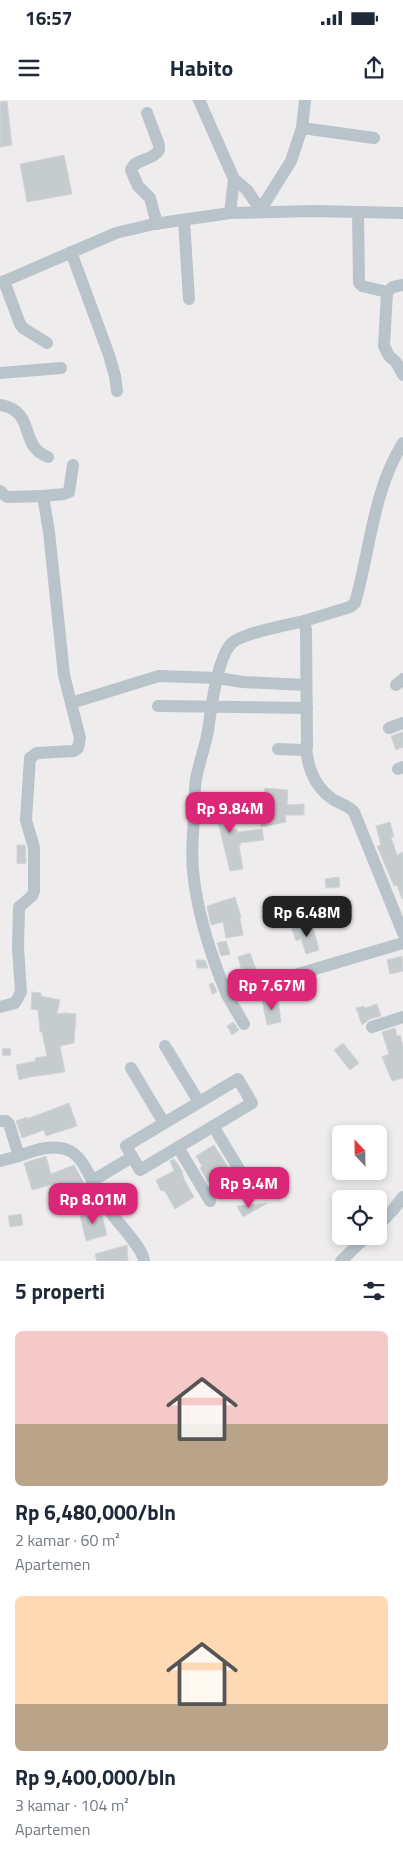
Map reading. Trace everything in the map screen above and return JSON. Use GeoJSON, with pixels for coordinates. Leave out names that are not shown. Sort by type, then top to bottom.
{"type":"FeatureCollection","features":[{"type":"Feature","properties":{"kind":"street"},"geometry":{"type":"LineString","coordinates":[[199,100],[234,179],[247,190],[262,211]]}},
{"type":"Feature","properties":{"kind":"street"},"geometry":{"type":"LineString","coordinates":[[262,211],[291,161],[302,128],[305,100]]}},
{"type":"Feature","properties":{"kind":"street"},"geometry":{"type":"LineString","coordinates":[[147,113],[160,150],[154,156],[132,166],[131,170],[138,186],[150,198],[157,224]]}},
{"type":"Feature","properties":{"kind":"street"},"geometry":{"type":"LineString","coordinates":[[302,128],[374,138]]}},
{"type":"Feature","properties":{"kind":"street"},"geometry":{"type":"LineString","coordinates":[[230,213],[234,179]]}},
{"type":"Feature","properties":{"kind":"street"},"geometry":{"type":"LineString","coordinates":[[48,343],[23,328],[2,282],[116,233],[157,224],[230,213],[262,211],[403,213]]}},
{"type":"Feature","properties":{"kind":"street"},"geometry":{"type":"LineString","coordinates":[[358,212],[359,283],[362,286],[388,292]]}},
{"type":"Feature","properties":{"kind":"street"},"geometry":{"type":"LineString","coordinates":[[184,220],[189,299]]}},
{"type":"Feature","properties":{"kind":"street"},"geometry":{"type":"LineString","coordinates":[[71,252],[112,364],[117,390]]}},
{"type":"Feature","properties":{"kind":"street"},"geometry":{"type":"LineString","coordinates":[[403,285],[393,287],[388,292],[384,346],[389,356],[400,360],[403,375]]}},
{"type":"Feature","properties":{"kind":"street"},"geometry":{"type":"LineString","coordinates":[[0,373],[62,368]]}},
{"type":"Feature","properties":{"kind":"street"},"geometry":{"type":"LineString","coordinates":[[0,406],[18,412],[33,447],[41,454],[48,456]]}},
{"type":"Feature","properties":{"kind":"street"},"geometry":{"type":"LineString","coordinates":[[244,1024],[227,995],[216,969],[199,907],[193,871],[192,845],[196,780],[218,678],[226,652],[235,641],[246,636],[350,607],[355,603],[378,506],[390,466],[403,444]]}},
{"type":"Feature","properties":{"kind":"street"},"geometry":{"type":"LineString","coordinates":[[0,491],[7,497],[64,494],[69,492],[73,465]]}},
{"type":"Feature","properties":{"kind":"street"},"geometry":{"type":"LineString","coordinates":[[0,1008],[12,1005],[20,996],[22,983],[18,937],[19,907],[32,896],[34,891],[34,848],[26,820],[30,758],[37,753],[74,751],[78,748],[80,738],[64,674],[49,532],[43,496]]}},
{"type":"Feature","properties":{"kind":"street"},"geometry":{"type":"LineString","coordinates":[[304,621],[306,630],[307,762],[313,779],[331,799],[350,808],[354,812],[403,933]]}},
{"type":"Feature","properties":{"kind":"street"},"geometry":{"type":"LineString","coordinates":[[71,703],[159,676],[218,678],[243,682],[306,685]]}},
{"type":"Feature","properties":{"kind":"street"},"geometry":{"type":"LineString","coordinates":[[158,706],[307,708]]}},
{"type":"Feature","properties":{"kind":"street"},"geometry":{"type":"LineString","coordinates":[[389,728],[403,723]]}},
{"type":"Feature","properties":{"kind":"street"},"geometry":{"type":"LineString","coordinates":[[278,750],[302,750],[306,748]]}},
{"type":"Feature","properties":{"kind":"street"},"geometry":{"type":"LineString","coordinates":[[227,995],[403,943]]}},
{"type":"Feature","properties":{"kind":"street"},"geometry":{"type":"LineString","coordinates":[[372,1028],[403,1017]]}},
{"type":"Feature","properties":{"kind":"street"},"geometry":{"type":"LineString","coordinates":[[165,1046],[199,1102]]}},
{"type":"Feature","properties":{"kind":"street"},"geometry":{"type":"LineString","coordinates":[[131,1068],[164,1123]]}},
{"type":"Feature","properties":{"kind":"street"},"geometry":{"type":"LineString","coordinates":[[238,1079],[252,1103],[140,1170],[126,1146],[164,1123],[238,1079]]}},
{"type":"Feature","properties":{"kind":"street"},"geometry":{"type":"LineString","coordinates":[[0,1121],[9,1124],[19,1156]]}},
{"type":"Feature","properties":{"kind":"street"},"geometry":{"type":"LineString","coordinates":[[213,1126],[245,1179]]}},
{"type":"Feature","properties":{"kind":"street"},"geometry":{"type":"LineString","coordinates":[[0,1161],[50,1147],[66,1149],[76,1155],[113,1218],[140,1249],[144,1261]]}},
{"type":"Feature","properties":{"kind":"street"},"geometry":{"type":"LineString","coordinates":[[178,1147],[210,1201]]}},
{"type":"Feature","properties":{"kind":"street"},"geometry":{"type":"LineString","coordinates":[[92,1181],[132,1157]]}},
{"type":"Feature","properties":{"kind":"street"},"geometry":{"type":"LineString","coordinates":[[387,1216],[403,1198]]}},
{"type":"Feature","properties":{"kind":"street"},"geometry":{"type":"LineString","coordinates":[[341,1261],[358,1245]]}},
{"type":"Feature","properties":{"kind":"building"},"geometry":{"type":"Polygon","coordinates":[[[7,101],[12,145],[0,147],[0,102],[7,101]]]}},
{"type":"Feature","properties":{"kind":"building"},"geometry":{"type":"Polygon","coordinates":[[[64,155],[72,194],[27,202],[20,164],[64,155]]]}},
{"type":"Feature","properties":{"kind":"building"},"geometry":{"type":"Polygon","coordinates":[[[403,732],[403,747],[396,750],[391,736],[403,732]]]}},
{"type":"Feature","properties":{"kind":"building"},"geometry":{"type":"Polygon","coordinates":[[[265,788],[288,790],[287,805],[304,804],[304,815],[285,815],[286,822],[261,827],[259,812],[263,811],[265,788]]]}},
{"type":"Feature","properties":{"kind":"building"},"geometry":{"type":"Polygon","coordinates":[[[229,805],[230,830],[237,829],[237,832],[262,829],[264,840],[240,843],[243,869],[230,871],[218,822],[202,823],[203,807],[229,805]]]}},
{"type":"Feature","properties":{"kind":"building"},"geometry":{"type":"Polygon","coordinates":[[[390,822],[394,837],[391,837],[397,855],[403,852],[403,899],[397,885],[394,886],[377,846],[381,845],[376,826],[390,822]]]}},
{"type":"Feature","properties":{"kind":"building"},"geometry":{"type":"Polygon","coordinates":[[[17,845],[25,845],[26,863],[17,864],[17,845]]]}},
{"type":"Feature","properties":{"kind":"building"},"geometry":{"type":"Polygon","coordinates":[[[339,877],[340,887],[326,888],[325,879],[339,877]]]}},
{"type":"Feature","properties":{"kind":"building"},"geometry":{"type":"Polygon","coordinates":[[[235,897],[241,917],[243,935],[226,938],[223,922],[211,925],[207,906],[235,897]]]}},
{"type":"Feature","properties":{"kind":"building"},"geometry":{"type":"Polygon","coordinates":[[[312,923],[319,950],[306,954],[301,939],[296,941],[292,929],[312,923]]]}},
{"type":"Feature","properties":{"kind":"building"},"geometry":{"type":"Polygon","coordinates":[[[226,941],[230,954],[221,956],[217,943],[226,941]]]}},
{"type":"Feature","properties":{"kind":"building"},"geometry":{"type":"Polygon","coordinates":[[[250,953],[259,977],[232,985],[229,979],[244,975],[238,957],[250,953]]]}},
{"type":"Feature","properties":{"kind":"building"},"geometry":{"type":"Polygon","coordinates":[[[402,956],[403,971],[390,974],[387,960],[402,956]]]}},
{"type":"Feature","properties":{"kind":"building"},"geometry":{"type":"Polygon","coordinates":[[[196,960],[205,960],[208,968],[197,968],[196,960]]]}},
{"type":"Feature","properties":{"kind":"building"},"geometry":{"type":"Polygon","coordinates":[[[213,983],[217,992],[212,994],[209,984],[213,983]]]}},
{"type":"Feature","properties":{"kind":"building"},"geometry":{"type":"Polygon","coordinates":[[[32,992],[41,993],[41,996],[60,1000],[57,1014],[76,1014],[74,1043],[60,1046],[65,1072],[19,1080],[16,1065],[36,1061],[35,1058],[47,1056],[42,1032],[40,1032],[38,1010],[31,1009],[32,992]]]}},
{"type":"Feature","properties":{"kind":"building"},"geometry":{"type":"Polygon","coordinates":[[[278,997],[281,1022],[267,1025],[262,1000],[278,997]]]}},
{"type":"Feature","properties":{"kind":"building"},"geometry":{"type":"Polygon","coordinates":[[[377,1004],[381,1016],[370,1019],[362,1025],[356,1008],[364,1006],[365,1008],[377,1004]]]}},
{"type":"Feature","properties":{"kind":"building"},"geometry":{"type":"Polygon","coordinates":[[[233,1022],[239,1030],[232,1035],[227,1026],[233,1022]]]}},
{"type":"Feature","properties":{"kind":"building"},"geometry":{"type":"Polygon","coordinates":[[[395,1028],[397,1036],[400,1035],[403,1046],[403,1078],[392,1081],[382,1057],[389,1054],[382,1032],[395,1028]]]}},
{"type":"Feature","properties":{"kind":"building"},"geometry":{"type":"Polygon","coordinates":[[[343,1043],[359,1063],[350,1070],[334,1050],[343,1043]]]}},
{"type":"Feature","properties":{"kind":"building"},"geometry":{"type":"Polygon","coordinates":[[[10,1048],[11,1055],[3,1056],[2,1049],[10,1048]]]}},
{"type":"Feature","properties":{"kind":"building"},"geometry":{"type":"Polygon","coordinates":[[[69,1103],[77,1126],[46,1136],[44,1130],[22,1138],[16,1121],[27,1117],[27,1119],[69,1103]]]}},
{"type":"Feature","properties":{"kind":"building"},"geometry":{"type":"Polygon","coordinates":[[[214,1145],[233,1175],[222,1183],[218,1176],[208,1182],[196,1156],[214,1145]]]}},
{"type":"Feature","properties":{"kind":"building"},"geometry":{"type":"Polygon","coordinates":[[[46,1156],[51,1174],[74,1165],[84,1183],[63,1191],[60,1182],[32,1190],[24,1163],[46,1156]]]}},
{"type":"Feature","properties":{"kind":"building"},"geometry":{"type":"Polygon","coordinates":[[[174,1159],[183,1172],[185,1181],[194,1197],[175,1209],[164,1190],[161,1191],[156,1180],[174,1171],[170,1161],[174,1159]]]}},
{"type":"Feature","properties":{"kind":"building"},"geometry":{"type":"Polygon","coordinates":[[[268,1203],[243,1217],[237,1206],[268,1203]]]}},
{"type":"Feature","properties":{"kind":"building"},"geometry":{"type":"Polygon","coordinates":[[[99,1210],[107,1235],[86,1241],[80,1215],[99,1210]]]}},
{"type":"Feature","properties":{"kind":"building"},"geometry":{"type":"Polygon","coordinates":[[[21,1214],[23,1225],[10,1227],[8,1216],[21,1214]]]}},
{"type":"Feature","properties":{"kind":"building"},"geometry":{"type":"Polygon","coordinates":[[[127,1245],[128,1261],[97,1261],[95,1254],[127,1245]]]}}]}
